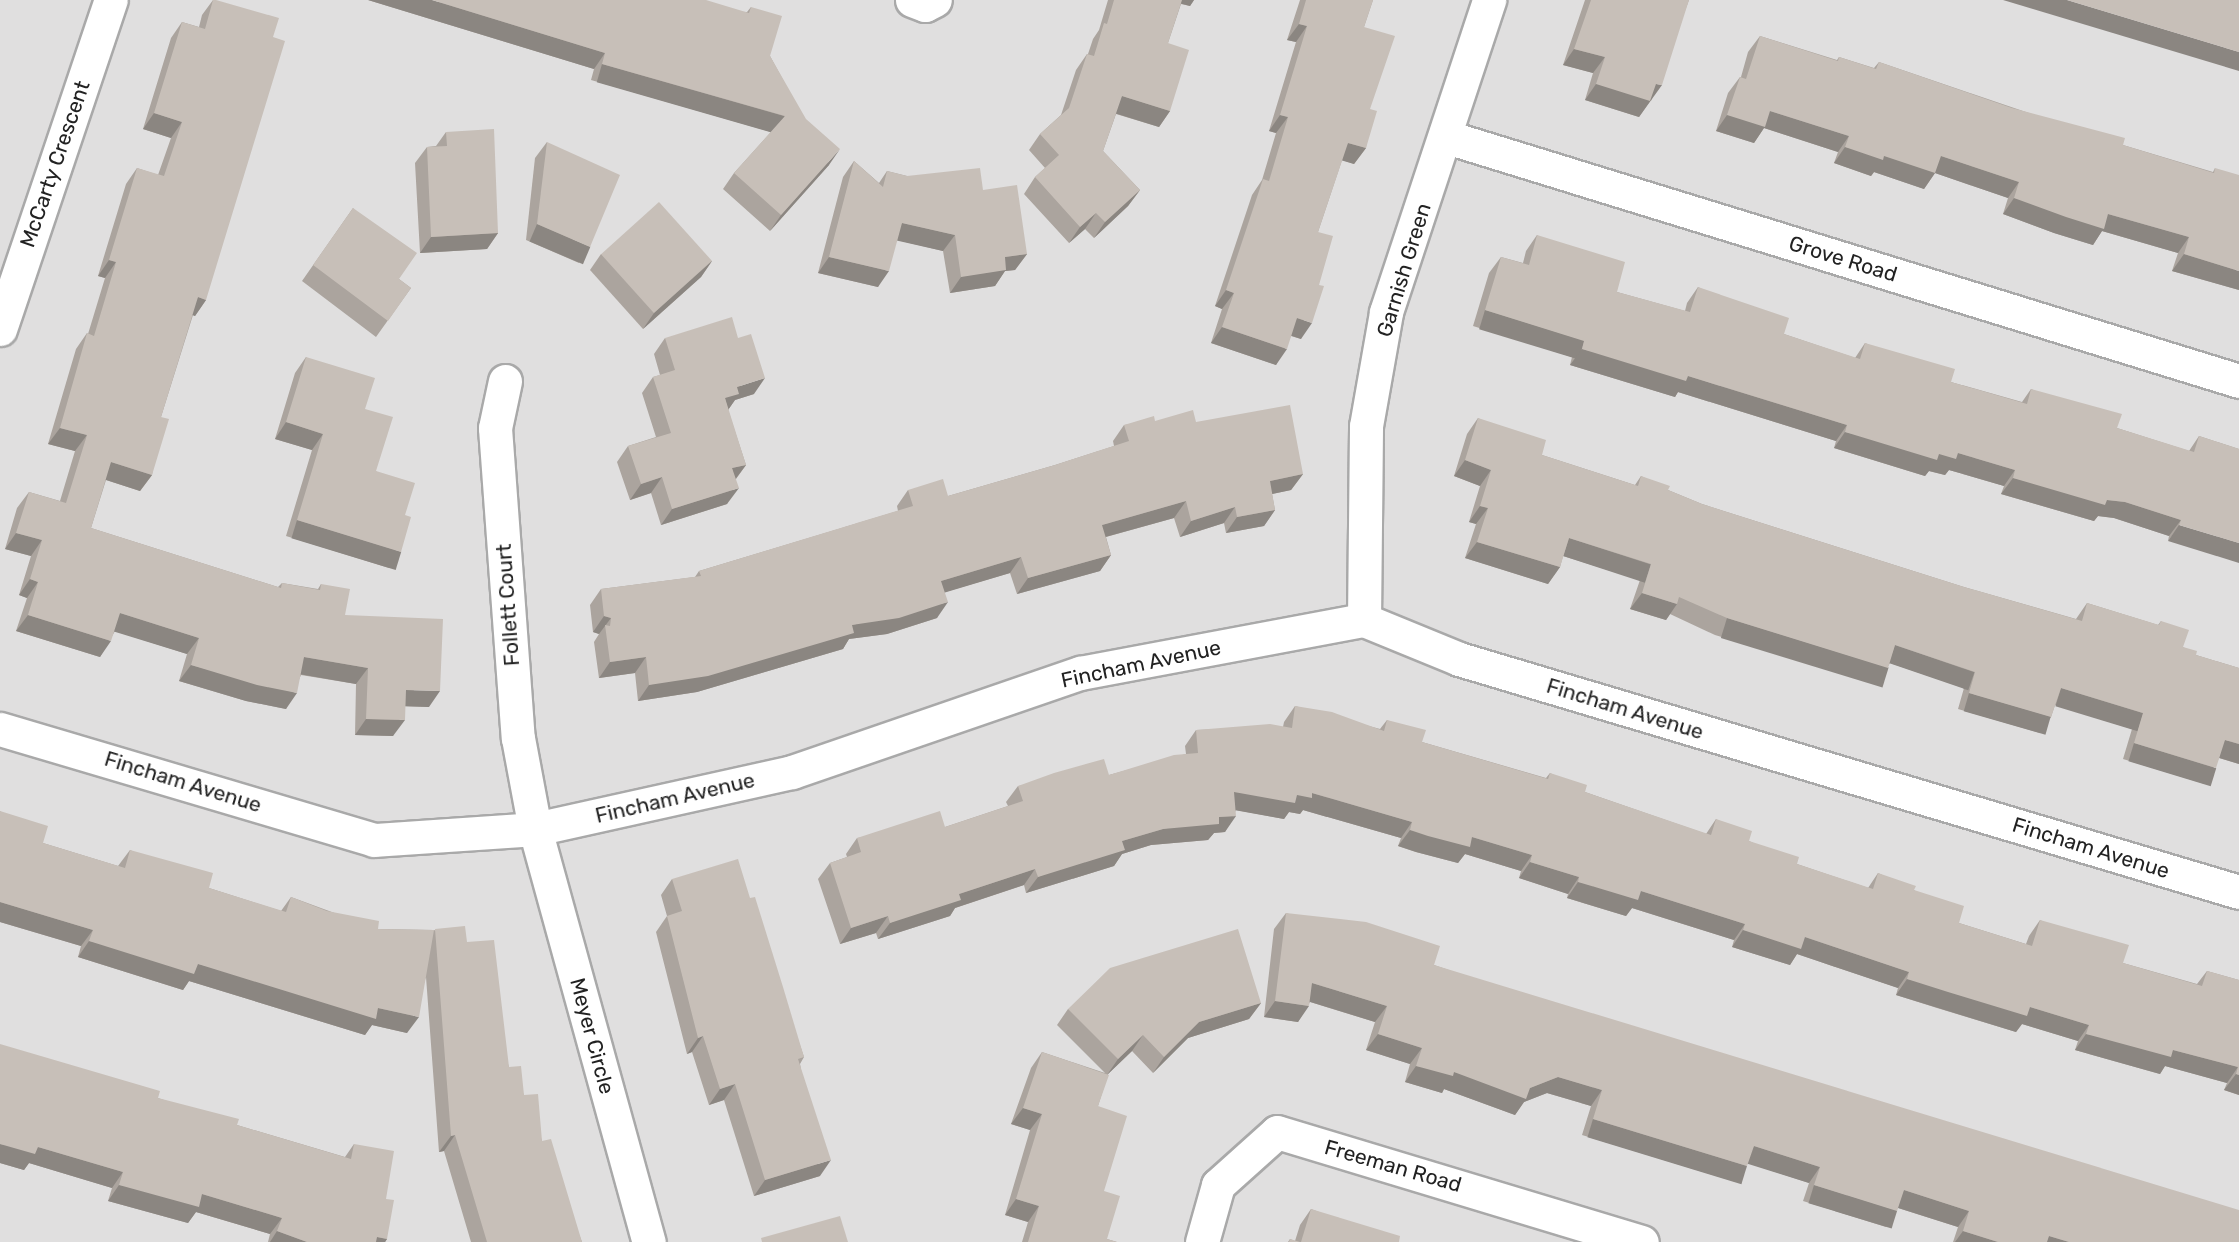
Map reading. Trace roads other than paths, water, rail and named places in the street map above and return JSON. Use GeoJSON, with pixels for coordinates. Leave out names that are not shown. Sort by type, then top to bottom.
{"type":"FeatureCollection","features":[{"type":"Feature","properties":{"kind":"street","name":"McCarty Crescent"},"geometry":{"type":"LineString","coordinates":[[0,329],[111,0]]}},
{"type":"Feature","properties":{"kind":"street"},"geometry":{"type":"LineString","coordinates":[[912,0],[926,5],[935,0]]}},
{"type":"Feature","properties":{"kind":"street","name":"Garnish Green"},"geometry":{"type":"LineString","coordinates":[[1364,620],[1366,426],[1386,312],[1447,137],[1489,0]]}},
{"type":"Feature","properties":{"kind":"street","name":"Grove Road"},"geometry":{"type":"LineString","coordinates":[[1447,137],[2239,381]]}},
{"type":"Feature","properties":{"kind":"street","name":"Follett Court"},"geometry":{"type":"LineString","coordinates":[[505,381],[495,428],[518,738],[535,829]]}},
{"type":"Feature","properties":{"kind":"street","name":"Fincham Avenue"},"geometry":{"type":"LineString","coordinates":[[0,729],[374,840],[535,829],[792,772],[1080,672],[1364,620],[1459,659],[2239,892]]}},
{"type":"Feature","properties":{"kind":"street","name":"Meyer Circle"},"geometry":{"type":"LineString","coordinates":[[535,829],[649,1242]]}},
{"type":"Feature","properties":{"kind":"street","name":"Freeman Road"},"geometry":{"type":"LineString","coordinates":[[1202,1242],[1218,1185],[1277,1132],[1642,1242]]}}]}
